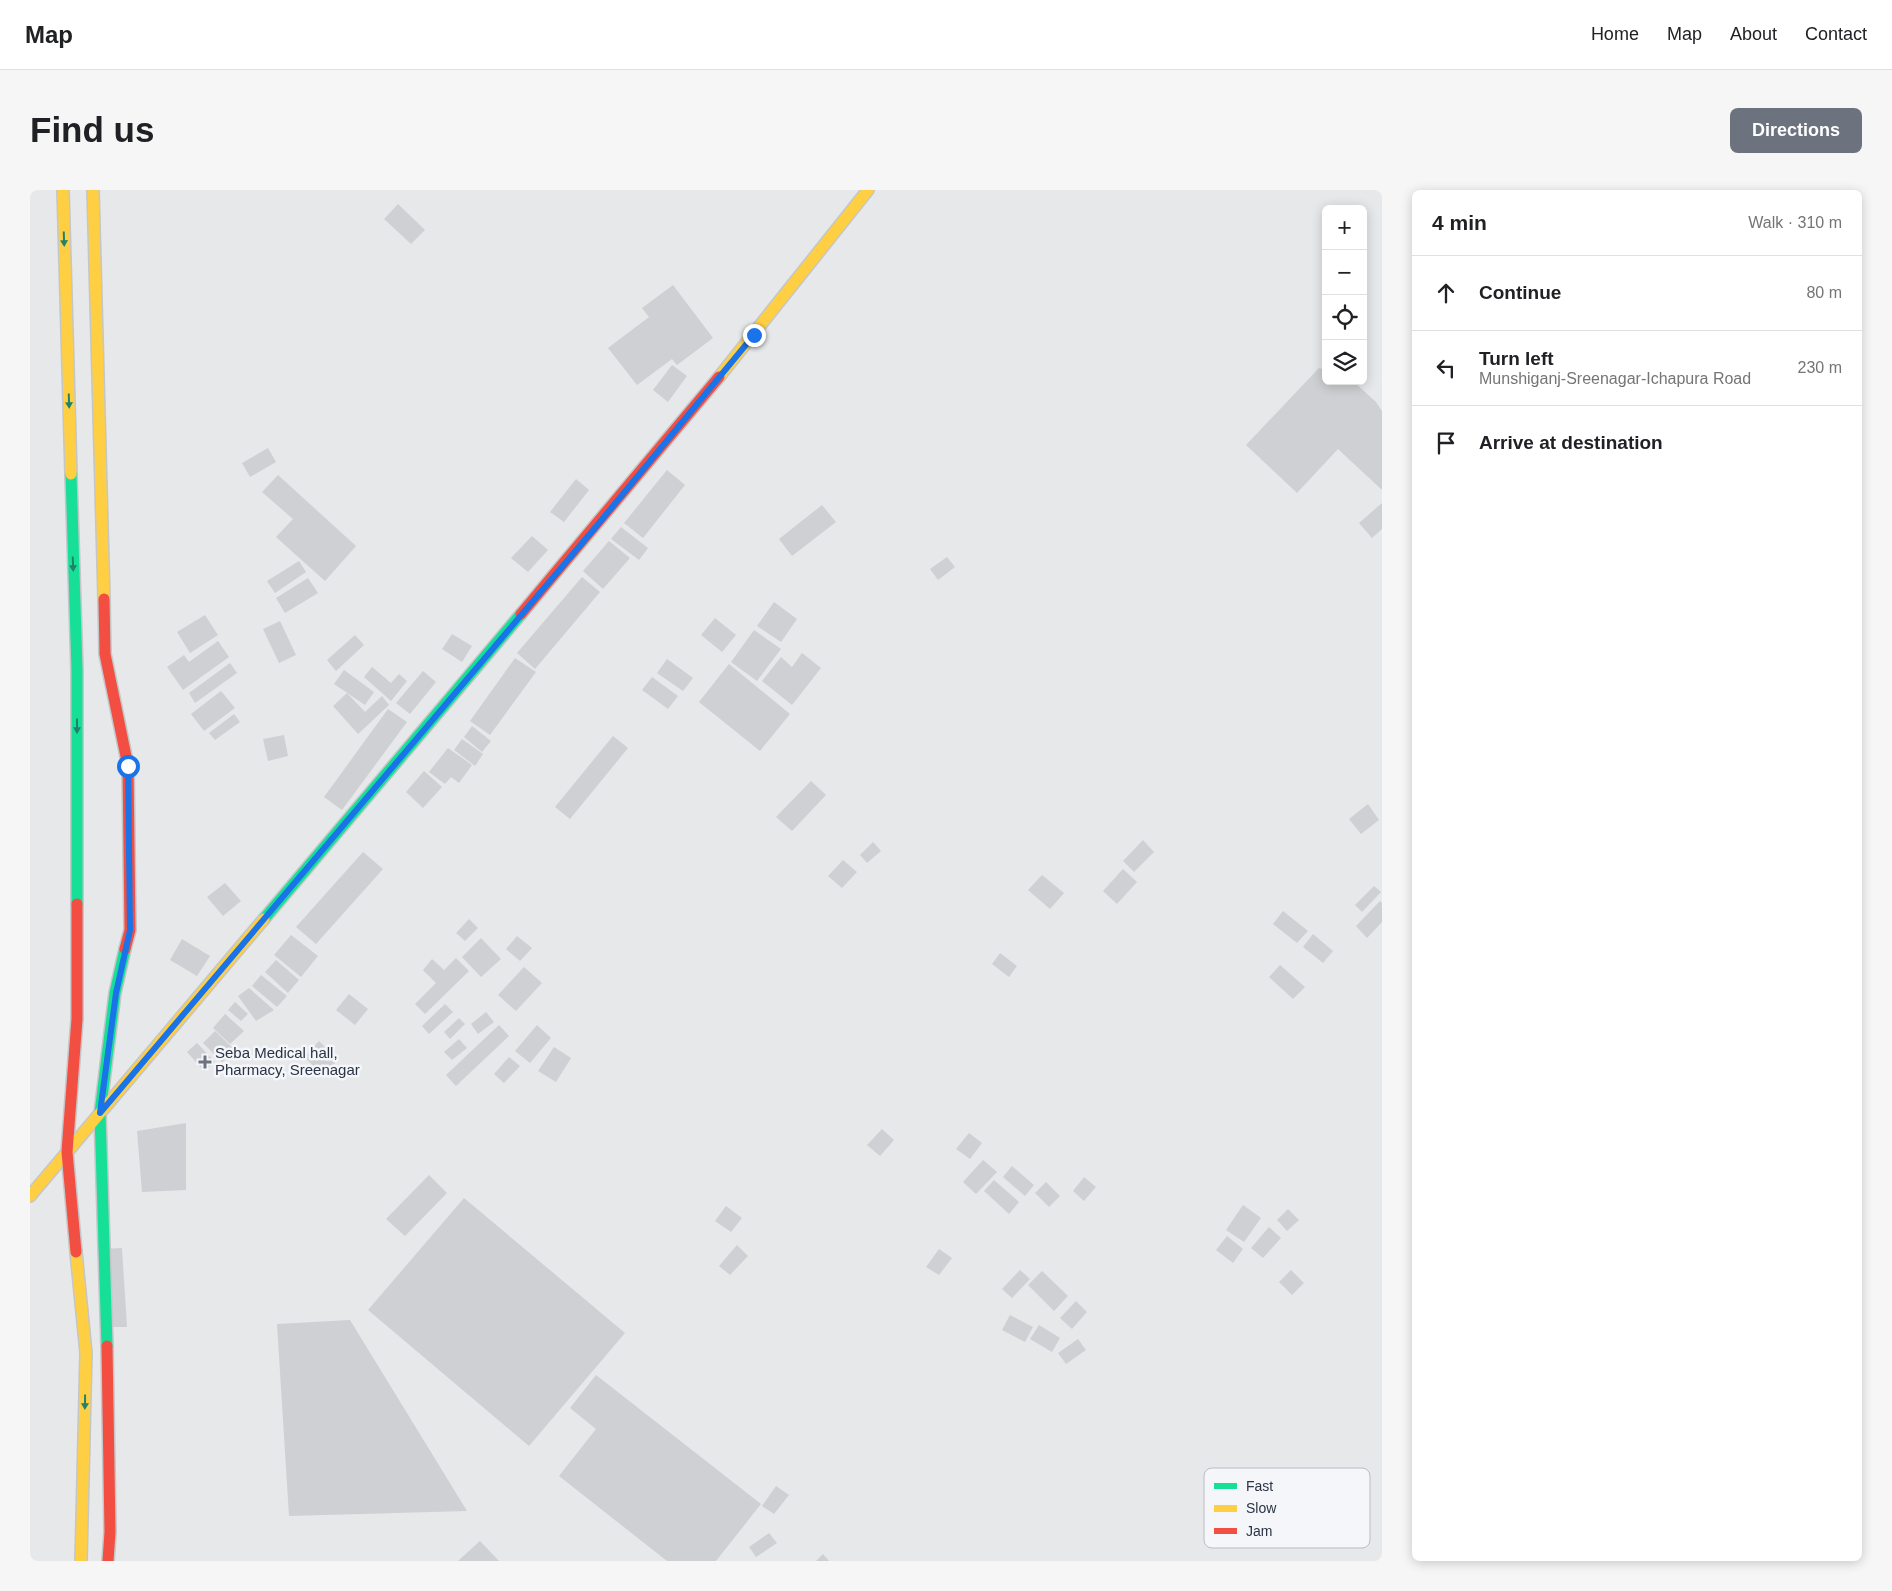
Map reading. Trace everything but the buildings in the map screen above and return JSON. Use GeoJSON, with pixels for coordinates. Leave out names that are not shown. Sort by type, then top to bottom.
{"type":"FeatureCollection","features":[{"type":"Feature","properties":{"kind":"main road"},"geometry":{"type":"LineString","coordinates":[[63,190],[76,670],[77,1019],[67,1152],[86,1353],[81,1561]]}},
{"type":"Feature","properties":{"kind":"main road"},"geometry":{"type":"LineString","coordinates":[[93,190],[105,654],[128,766],[130,910],[130,930],[116,993],[100,1113],[107,1350],[110,1532],[108,1561]]}},
{"type":"Feature","properties":{"kind":"main road"},"geometry":{"type":"LineString","coordinates":[[30,1196],[594,529],[754,335],[868,190]]}},
{"type":"Feature","properties":{"kind":"traffic: fast"},"geometry":{"type":"LineString","coordinates":[[71,474],[77,670],[77,904]]}},
{"type":"Feature","properties":{"kind":"traffic: fast"},"geometry":{"type":"LineString","coordinates":[[264,919],[521,614]]}},
{"type":"Feature","properties":{"kind":"traffic: fast"},"geometry":{"type":"LineString","coordinates":[[107,1346],[100,1113],[115,993],[125,949]]}},
{"type":"Feature","properties":{"kind":"traffic: slow"},"geometry":{"type":"LineString","coordinates":[[63,190],[71,474]]}},
{"type":"Feature","properties":{"kind":"traffic: slow"},"geometry":{"type":"LineString","coordinates":[[93,190],[104,599]]}},
{"type":"Feature","properties":{"kind":"traffic: slow"},"geometry":{"type":"LineString","coordinates":[[719,377],[868,190]]}},
{"type":"Feature","properties":{"kind":"traffic: slow"},"geometry":{"type":"LineString","coordinates":[[30,1196],[264,919]]}},
{"type":"Feature","properties":{"kind":"traffic: slow"},"geometry":{"type":"LineString","coordinates":[[76,1252],[86,1353],[81,1561]]}},
{"type":"Feature","properties":{"kind":"traffic: jam"},"geometry":{"type":"LineString","coordinates":[[521,614],[719,377]]}},
{"type":"Feature","properties":{"kind":"traffic: jam"},"geometry":{"type":"LineString","coordinates":[[104,599],[105,654],[128,766],[130,930],[125,949]]}},
{"type":"Feature","properties":{"kind":"traffic: jam"},"geometry":{"type":"LineString","coordinates":[[76,1252],[67,1152],[77,1019],[77,904]]}},
{"type":"Feature","properties":{"kind":"traffic: jam"},"geometry":{"type":"LineString","coordinates":[[107,1346],[110,1532],[108,1561]]}},
{"type":"Feature","properties":{"kind":"place","name":"Seba Medical hall, Pharmacy, Sreenagar"},"geometry":{"type":"Point","coordinates":[205,1062]}},
{"type":"Feature","properties":{"kind":"route"},"geometry":{"type":"LineString","coordinates":[[128,766],[130,930],[116,993],[100,1113],[594,529],[754,335]]}}]}
